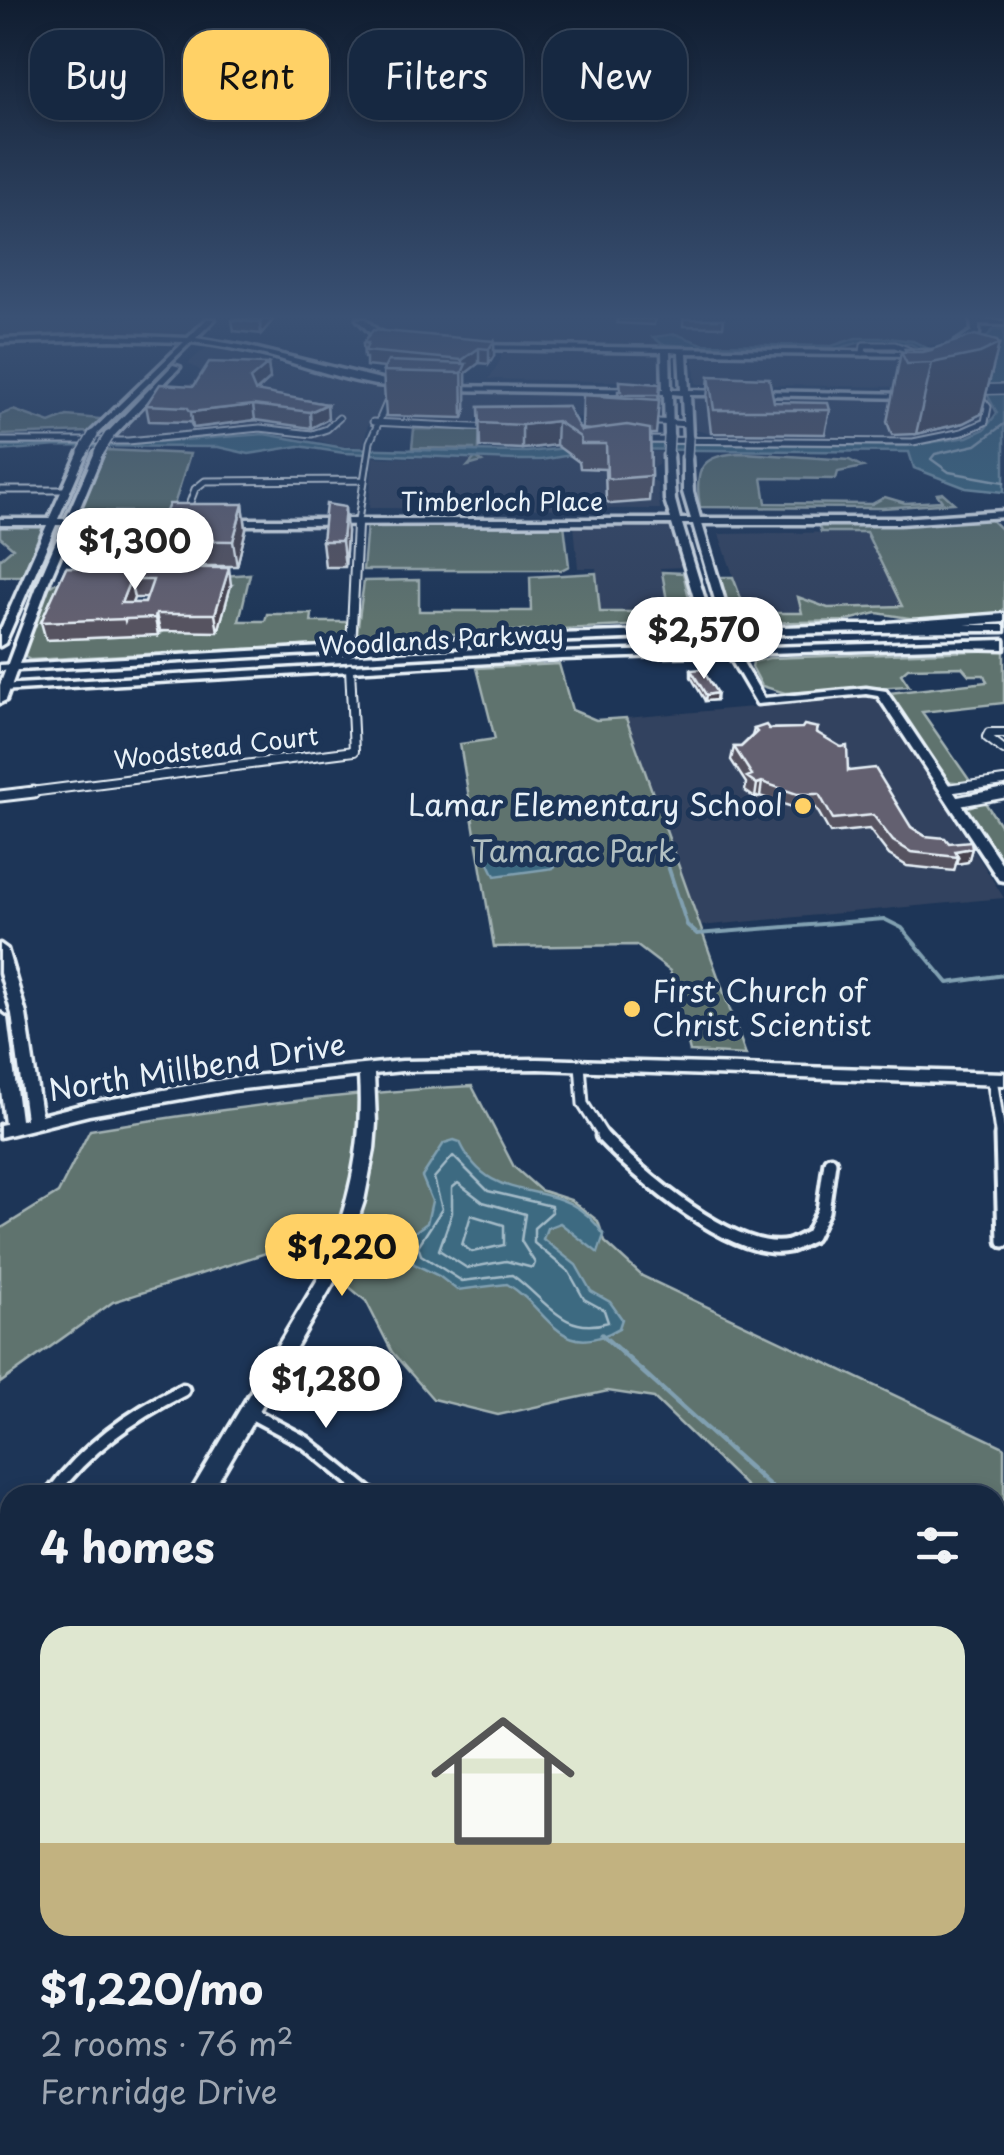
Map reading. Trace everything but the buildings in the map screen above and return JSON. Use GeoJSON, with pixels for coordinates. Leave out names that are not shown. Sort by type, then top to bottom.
{"type":"FeatureCollection","features":[{"type":"Feature","properties":{"kind":"highway"},"geometry":{"type":"LineString","coordinates":[[888,627],[1004,618]]}},
{"type":"Feature","properties":{"kind":"highway"},"geometry":{"type":"LineString","coordinates":[[964,645],[1004,644]]}},
{"type":"Feature","properties":{"kind":"street"},"geometry":{"type":"LineString","coordinates":[[0,643],[83,452],[108,420]]}},
{"type":"Feature","properties":{"kind":"street"},"geometry":{"type":"LineString","coordinates":[[2,681],[99,452],[126,420]]}},
{"type":"Feature","properties":{"kind":"street"},"geometry":{"type":"LineString","coordinates":[[0,441],[149,439],[251,429],[316,434],[338,420]]}},
{"type":"Feature","properties":{"kind":"street"},"geometry":{"type":"LineString","coordinates":[[351,648],[360,518],[375,420]]}},
{"type":"Feature","properties":{"kind":"street"},"geometry":{"type":"LineString","coordinates":[[632,420],[688,424]]}},
{"type":"Feature","properties":{"kind":"street"},"geometry":{"type":"LineString","coordinates":[[669,420],[668,455],[675,518],[704,616],[762,702],[866,690],[882,693],[1004,877]]}},
{"type":"Feature","properties":{"kind":"street"},"geometry":{"type":"LineString","coordinates":[[688,420],[687,486],[727,624],[725,642]]}},
{"type":"Feature","properties":{"kind":"street"},"geometry":{"type":"LineString","coordinates":[[632,440],[702,443],[947,437],[986,420]]}},
{"type":"Feature","properties":{"kind":"street"},"geometry":{"type":"LineString","coordinates":[[373,422],[508,428]]}},
{"type":"Feature","properties":{"kind":"street"},"geometry":{"type":"LineString","coordinates":[[188,518],[195,489],[205,481],[364,480]]}},
{"type":"Feature","properties":{"kind":"street"},"geometry":{"type":"LineString","coordinates":[[0,490],[65,490]]}},
{"type":"Feature","properties":{"kind":"street","name":"Timberloch Place"},"geometry":{"type":"LineString","coordinates":[[0,518],[851,517],[1004,510]]}},
{"type":"Feature","properties":{"kind":"street","name":"Timberloch Place"},"geometry":{"type":"LineString","coordinates":[[225,514],[360,518]]}},
{"type":"Feature","properties":{"kind":"street"},"geometry":{"type":"LineString","coordinates":[[26,581],[44,581]]}},
{"type":"Feature","properties":{"kind":"street"},"geometry":{"type":"LineString","coordinates":[[653,634],[684,628],[704,616]]}},
{"type":"Feature","properties":{"kind":"street"},"geometry":{"type":"LineString","coordinates":[[725,616],[746,626],[791,630],[1004,628]]}},
{"type":"Feature","properties":{"kind":"street"},"geometry":{"type":"LineString","coordinates":[[725,642],[791,630]]}},
{"type":"Feature","properties":{"kind":"street","name":"Woodlands Parkway"},"geometry":{"type":"LineString","coordinates":[[88,663],[653,634],[725,642],[964,645]]}},
{"type":"Feature","properties":{"kind":"street","name":"Woodlands Parkway"},"geometry":{"type":"LineString","coordinates":[[2,681],[632,654],[725,642]]}},
{"type":"Feature","properties":{"kind":"street"},"geometry":{"type":"LineString","coordinates":[[14,654],[28,660],[88,663]]}},
{"type":"Feature","properties":{"kind":"street"},"geometry":{"type":"LineString","coordinates":[[2,681],[88,663]]}},
{"type":"Feature","properties":{"kind":"street","name":"Woodstead Court"},"geometry":{"type":"LineString","coordinates":[[0,796],[354,751],[350,668]]}},
{"type":"Feature","properties":{"kind":"street"},"geometry":{"type":"LineString","coordinates":[[1004,733],[988,733],[1004,750]]}},
{"type":"Feature","properties":{"kind":"street"},"geometry":{"type":"LineString","coordinates":[[947,789],[1004,782]]}},
{"type":"Feature","properties":{"kind":"street"},"geometry":{"type":"LineString","coordinates":[[956,802],[1004,793]]}},
{"type":"Feature","properties":{"kind":"street"},"geometry":{"type":"LineString","coordinates":[[0,948],[34,1122]]}},
{"type":"Feature","properties":{"kind":"street"},"geometry":{"type":"LineString","coordinates":[[0,1018],[6,1129]]}},
{"type":"Feature","properties":{"kind":"street"},"geometry":{"type":"LineString","coordinates":[[580,1064],[582,1103],[600,1134],[618,1154],[703,1220],[755,1243],[791,1246],[810,1238],[818,1226],[830,1162]]}},
{"type":"Feature","properties":{"kind":"street","name":"North Millbend Drive"},"geometry":{"type":"LineString","coordinates":[[6,1129],[233,1084],[366,1069],[580,1064],[998,1079]]}},
{"type":"Feature","properties":{"kind":"street"},"geometry":{"type":"LineString","coordinates":[[204,1485],[328,1277],[352,1219],[366,1150],[366,1069]]}},
{"type":"Feature","properties":{"kind":"street"},"geometry":{"type":"LineString","coordinates":[[998,1079],[1004,1241]]}},
{"type":"Feature","properties":{"kind":"street"},"geometry":{"type":"LineString","coordinates":[[59,1485],[116,1427],[147,1406],[183,1390]]}},
{"type":"Feature","properties":{"kind":"street"},"geometry":{"type":"LineString","coordinates":[[249,1412],[306,1442],[358,1485]]}},
{"type":"Feature","properties":{"kind":"shaded area"},"geometry":{"type":"Polygon","coordinates":[[[131,420],[477,420],[471,428],[369,420],[363,447],[339,446],[273,428],[115,439],[131,420]]]}},
{"type":"Feature","properties":{"kind":"shaded area"},"geometry":{"type":"Polygon","coordinates":[[[692,420],[981,420],[960,432],[921,439],[722,437],[692,429],[692,420]]]}},
{"type":"Feature","properties":{"kind":"shaded area"},"geometry":{"type":"Polygon","coordinates":[[[661,452],[658,465],[646,471],[648,478],[657,482],[660,509],[369,508],[373,457],[474,459],[469,466],[482,460],[541,462],[569,454],[661,452]]]}},
{"type":"Feature","properties":{"kind":"shaded area"},"geometry":{"type":"Polygon","coordinates":[[[574,524],[673,526],[685,567],[660,568],[669,612],[600,612],[596,568],[578,568],[574,524]]]}},
{"type":"Feature","properties":{"kind":"shaded area"},"geometry":{"type":"Polygon","coordinates":[[[865,532],[902,606],[828,608],[799,597],[803,613],[767,613],[743,604],[719,534],[865,532]]]}},
{"type":"Feature","properties":{"kind":"shaded area","name":"Lamar Elementary School"},"geometry":{"type":"Polygon","coordinates":[[[877,696],[1004,898],[700,926],[626,718],[877,696]]]}},
{"type":"Feature","properties":{"kind":"green space"},"geometry":{"type":"Polygon","coordinates":[[[0,420],[50,423],[100,420],[90,432],[0,435],[0,420]]]}},
{"type":"Feature","properties":{"kind":"green space"},"geometry":{"type":"Polygon","coordinates":[[[414,429],[480,430],[478,459],[482,462],[468,466],[474,459],[474,449],[412,448],[414,429]]]}},
{"type":"Feature","properties":{"kind":"green space"},"geometry":{"type":"Polygon","coordinates":[[[106,450],[190,454],[174,505],[164,512],[81,511],[106,450]]]}},
{"type":"Feature","properties":{"kind":"green space"},"geometry":{"type":"Polygon","coordinates":[[[744,453],[849,460],[863,467],[838,472],[836,479],[762,478],[766,503],[872,504],[885,497],[905,503],[942,501],[937,494],[943,493],[954,503],[882,508],[700,507],[698,481],[704,465],[719,456],[744,453]]]}},
{"type":"Feature","properties":{"kind":"green space"},"geometry":{"type":"Polygon","coordinates":[[[989,518],[1004,532],[1004,613],[922,620],[877,613],[844,621],[756,623],[732,615],[718,577],[733,577],[743,604],[767,613],[802,613],[798,597],[828,608],[902,606],[866,532],[821,532],[818,524],[989,518]]]}},
{"type":"Feature","properties":{"kind":"green space"},"geometry":{"type":"Polygon","coordinates":[[[0,524],[43,527],[22,576],[0,576],[0,559],[13,548],[0,537],[0,524]]]}},
{"type":"Feature","properties":{"kind":"green space"},"geometry":{"type":"Polygon","coordinates":[[[367,524],[564,524],[569,566],[561,570],[363,570],[367,524]]]}},
{"type":"Feature","properties":{"kind":"green space"},"geometry":{"type":"Polygon","coordinates":[[[662,572],[683,573],[694,619],[670,624],[369,638],[357,633],[364,581],[419,580],[419,611],[531,611],[530,577],[596,573],[600,612],[669,612],[662,572]]]}},
{"type":"Feature","properties":{"kind":"green space"},"geometry":{"type":"Polygon","coordinates":[[[250,574],[239,621],[265,621],[267,614],[312,614],[311,622],[348,622],[346,640],[341,644],[30,660],[20,654],[45,590],[55,583],[135,583],[250,574]],[[71,584],[47,640],[158,635],[231,585],[71,584]]]}},
{"type":"Feature","properties":{"kind":"green space"},"geometry":{"type":"Polygon","coordinates":[[[1004,650],[1004,703],[922,712],[972,784],[946,781],[889,693],[987,682],[984,675],[969,675],[962,667],[908,668],[901,674],[909,686],[785,693],[762,686],[752,667],[753,662],[769,658],[1004,650]]]}},
{"type":"Feature","properties":{"kind":"green space","name":"Tamarac Park"},"geometry":{"type":"Polygon","coordinates":[[[559,664],[572,710],[596,720],[626,718],[746,1055],[690,1052],[670,971],[636,945],[494,947],[460,744],[495,739],[477,668],[559,664]]]}},
{"type":"Feature","properties":{"kind":"green space"},"geometry":{"type":"Polygon","coordinates":[[[984,801],[1004,831],[1004,866],[966,808],[984,801]]]}},
{"type":"Feature","properties":{"kind":"green space"},"geometry":{"type":"Polygon","coordinates":[[[472,1086],[514,1167],[540,1190],[571,1200],[598,1221],[605,1242],[642,1276],[1004,1447],[1004,1485],[745,1485],[654,1398],[608,1391],[498,1415],[433,1399],[392,1352],[366,1301],[297,1243],[113,1302],[0,1383],[0,1229],[58,1193],[90,1130],[376,1093],[472,1086]]]}},
{"type":"Feature","properties":{"kind":"water"},"geometry":{"type":"Polygon","coordinates":[[[992,420],[1004,420],[1004,492],[966,488],[914,468],[909,452],[606,449],[541,460],[515,460],[344,453],[299,446],[249,454],[218,447],[57,446],[0,451],[0,446],[142,443],[264,434],[344,448],[419,450],[527,452],[616,443],[907,446],[967,437],[985,429],[992,420]]]}},
{"type":"Feature","properties":{"kind":"water"},"geometry":{"type":"Polygon","coordinates":[[[545,843],[554,868],[495,876],[485,855],[545,843]]]}},
{"type":"Feature","properties":{"kind":"water"},"geometry":{"type":"Polygon","coordinates":[[[454,1140],[491,1178],[569,1203],[587,1215],[604,1235],[598,1253],[560,1223],[547,1228],[543,1239],[576,1265],[591,1291],[610,1302],[622,1319],[619,1328],[582,1340],[568,1336],[507,1284],[457,1290],[414,1264],[407,1245],[413,1233],[427,1223],[432,1201],[422,1177],[444,1143],[454,1140]]]}},
{"type":"Feature","properties":{"kind":"waterway"},"geometry":{"type":"LineString","coordinates":[[658,835],[687,925],[697,934],[884,919],[902,928],[948,983],[1004,975]]}},
{"type":"Feature","properties":{"kind":"waterway"},"geometry":{"type":"LineString","coordinates":[[602,1335],[769,1485]]}},
{"type":"Feature","properties":{"kind":"place","name":"Lamar Elementary School"},"geometry":{"type":"Point","coordinates":[803,806]}},
{"type":"Feature","properties":{"kind":"place","name":"First Church of Christ Scientist"},"geometry":{"type":"Point","coordinates":[632,1009]}}]}
